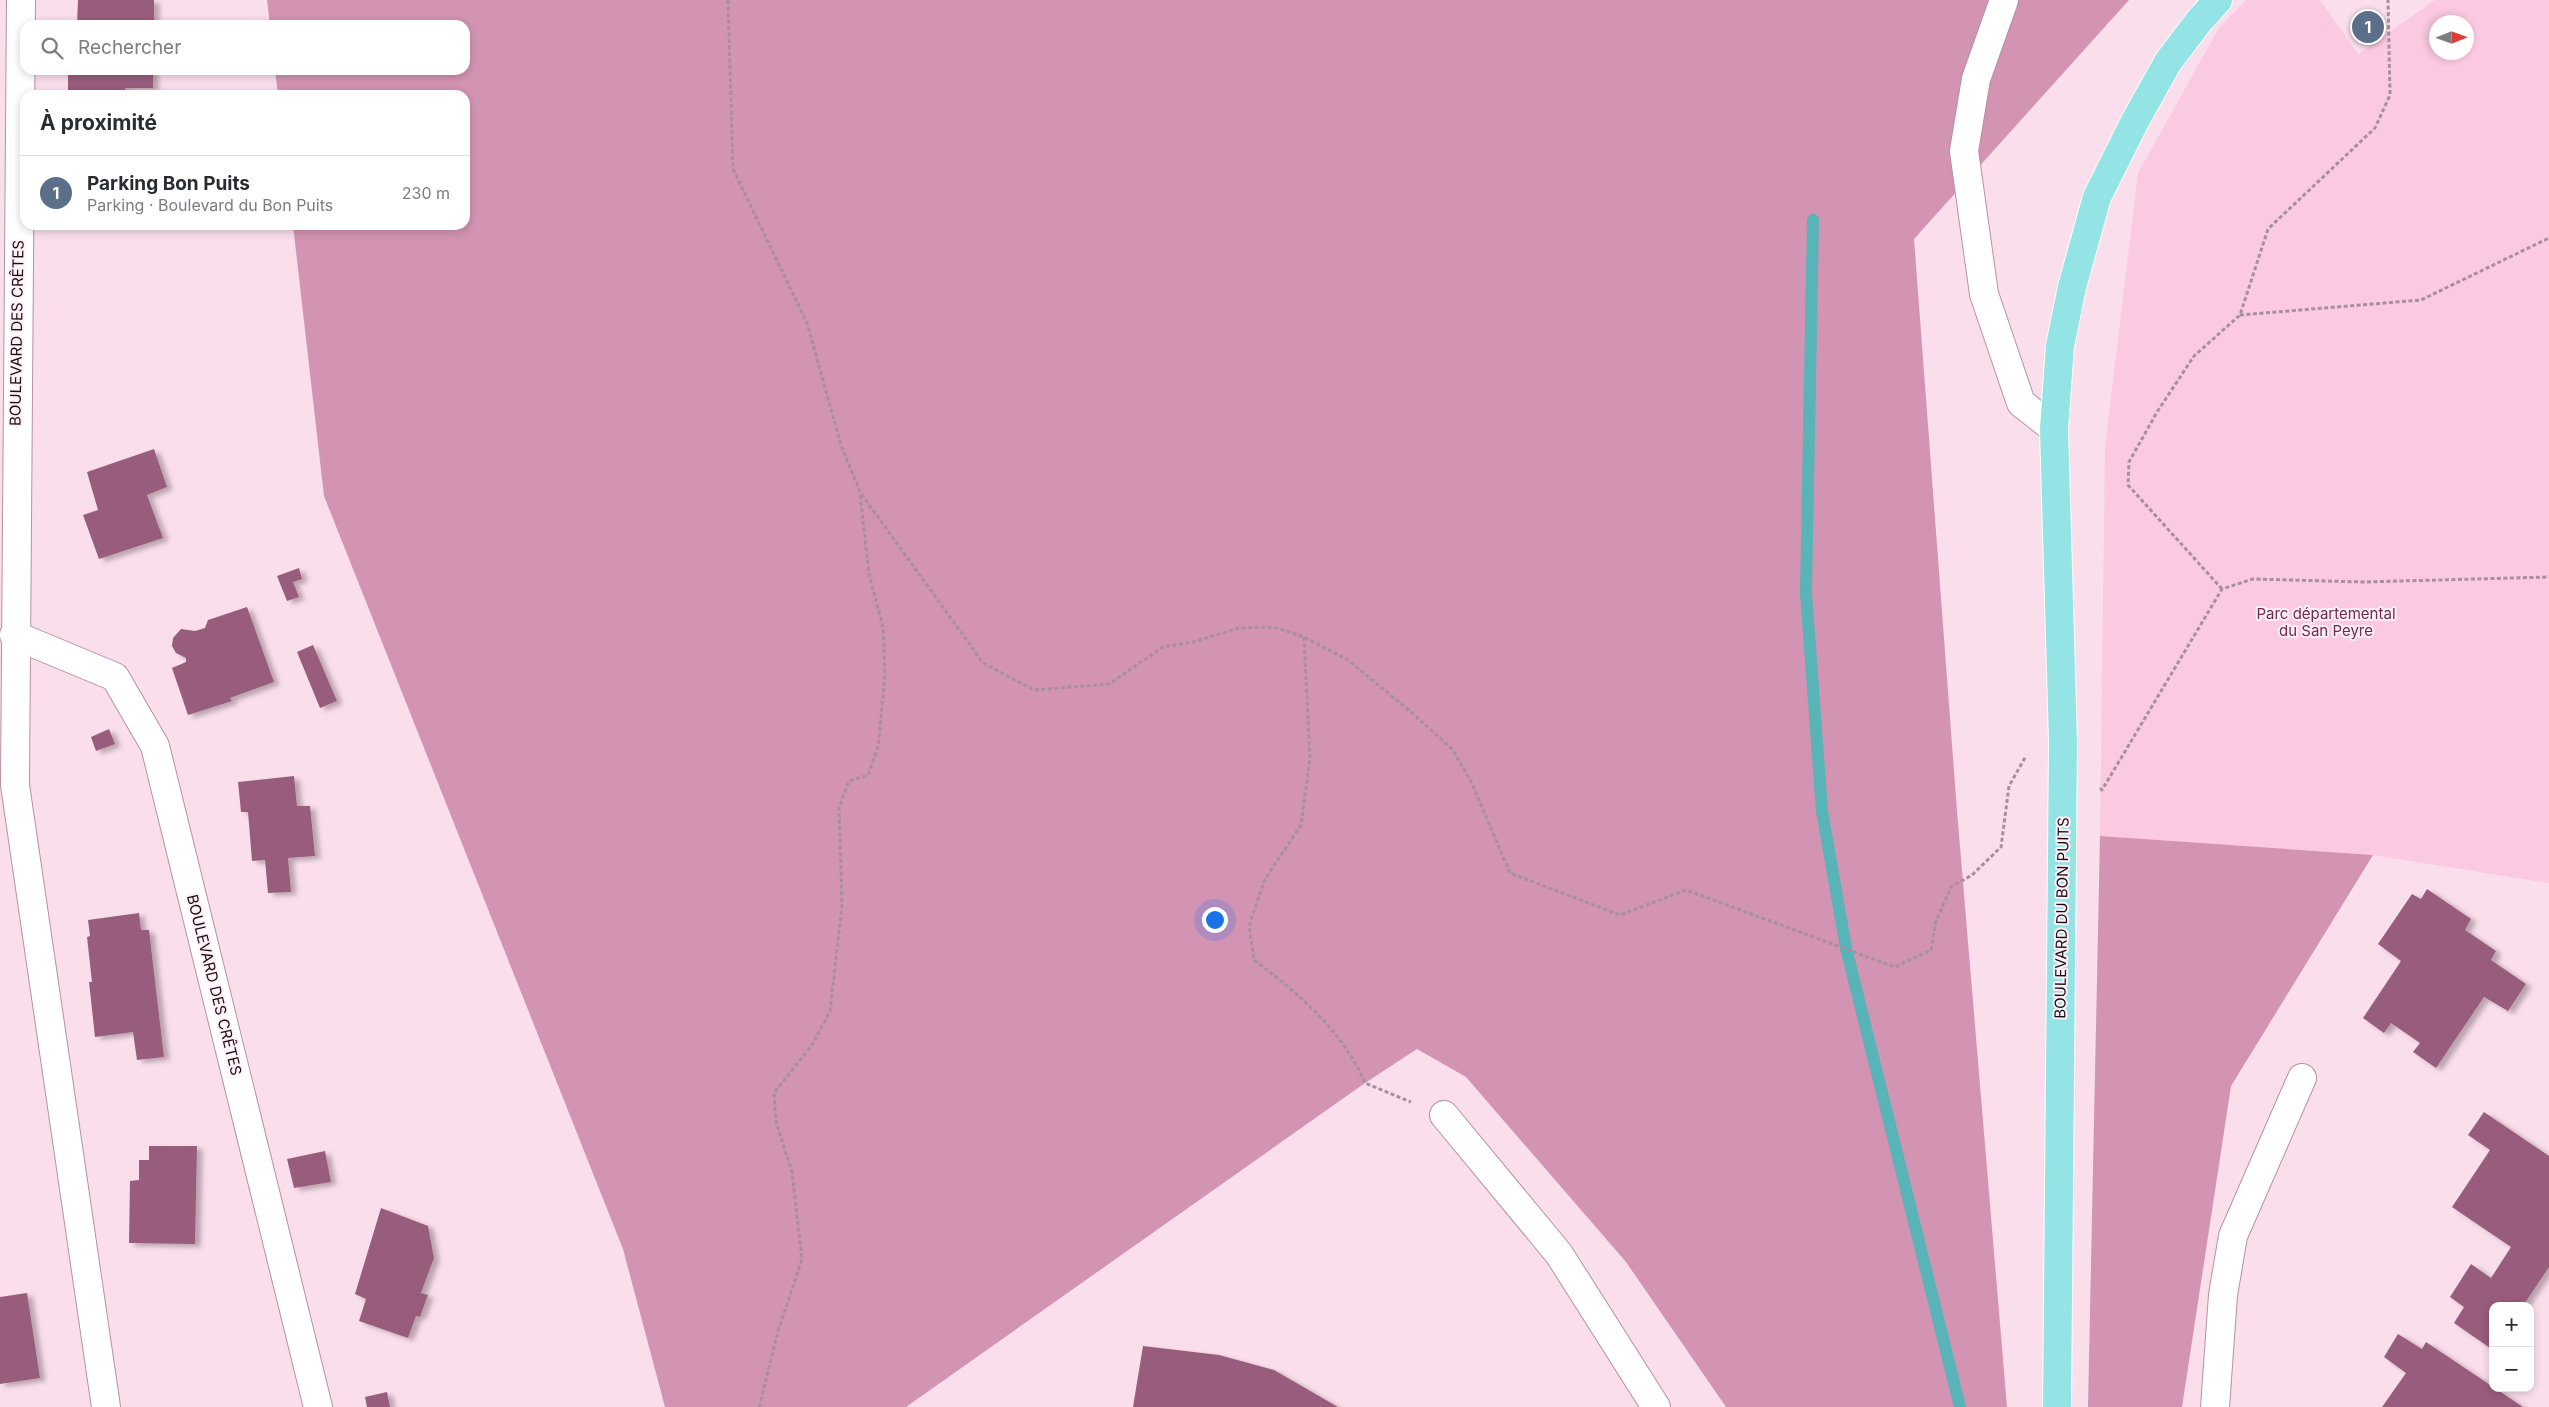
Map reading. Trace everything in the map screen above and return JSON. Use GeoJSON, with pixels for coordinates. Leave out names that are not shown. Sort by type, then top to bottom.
{"type":"FeatureCollection","features":[{"type":"Feature","properties":{"kind":"main road","name":"BOULEVARD DU BON PUITS"},"geometry":{"type":"LineString","coordinates":[[2056,1407],[2063,742],[2054,429],[2060,346],[2072,287],[2097,197],[2135,121],[2168,62],[2199,20],[2218,0]]}},
{"type":"Feature","properties":{"kind":"street","name":"BOULEVARD DES CRÊTES"},"geometry":{"type":"LineString","coordinates":[[21,0],[21,20]]}},
{"type":"Feature","properties":{"kind":"street"},"geometry":{"type":"LineString","coordinates":[[2004,0],[1976,79],[1964,152],[1984,294],[2021,403],[2054,429]]}},
{"type":"Feature","properties":{"kind":"street","name":"BOULEVARD DES CRÊTES"},"geometry":{"type":"LineString","coordinates":[[20,75],[20,90]]}},
{"type":"Feature","properties":{"kind":"street","name":"BOULEVARD DES CRÊTES"},"geometry":{"type":"LineString","coordinates":[[20,91],[14,635],[15,785],[106,1407]]}},
{"type":"Feature","properties":{"kind":"street","name":"BOULEVARD DES CRÊTES"},"geometry":{"type":"LineString","coordinates":[[14,635],[115,677],[155,746],[318,1407]]}},
{"type":"Feature","properties":{"kind":"street"},"geometry":{"type":"LineString","coordinates":[[2215,1407],[2223,1296],[2233,1236],[2302,1078]]}},
{"type":"Feature","properties":{"kind":"street"},"geometry":{"type":"LineString","coordinates":[[1444,1115],[1559,1254],[1656,1407]]}},
{"type":"Feature","properties":{"kind":"path"},"geometry":{"type":"LineString","coordinates":[[728,0],[733,169],[807,323],[840,445],[860,492],[983,663],[1034,690],[1109,684],[1163,647],[1193,642],[1238,628],[1274,627],[1304,637],[1348,660],[1411,712],[1452,750],[1471,781],[1510,873],[1620,915],[1686,890],[1895,967],[1931,950],[1936,921],[1951,887],[1972,875],[2001,847],[2009,786],[2030,748],[2063,742],[2102,790],[2222,589],[2253,579],[2364,582],[2549,577]]}},
{"type":"Feature","properties":{"kind":"path"},"geometry":{"type":"LineString","coordinates":[[2222,589],[2128,485],[2129,462],[2157,412],[2194,356],[2240,315],[2268,229],[2375,128],[2390,95],[2388,0]]}},
{"type":"Feature","properties":{"kind":"path"},"geometry":{"type":"LineString","coordinates":[[2240,315],[2421,300],[2549,238]]}},
{"type":"Feature","properties":{"kind":"path"},"geometry":{"type":"LineString","coordinates":[[759,1407],[778,1331],[802,1259],[792,1172],[776,1122],[774,1093],[812,1045],[830,1011],[842,906],[839,808],[849,781],[868,775],[878,748],[885,675],[883,627],[869,574],[860,492]]}},
{"type":"Feature","properties":{"kind":"path"},"geometry":{"type":"LineString","coordinates":[[1304,637],[1310,758],[1301,825],[1265,878],[1258,897],[1248,926],[1254,960],[1296,991],[1328,1026],[1356,1061],[1365,1082],[1444,1115]]}},
{"type":"Feature","properties":{"kind":"green space","name":"Parc départemental du San Peyre"},"geometry":{"type":"Polygon","coordinates":[[[2246,0],[2320,0],[2358,54],[2435,0],[2549,0],[2549,883],[2373,855],[2100,836],[2105,447],[2138,173],[2219,28],[2246,0]]]}},
{"type":"Feature","properties":{"kind":"shaded area"},"geometry":{"type":"Polygon","coordinates":[[[267,0],[2129,0],[1914,239],[1957,811],[2007,1407],[1726,1407],[1626,1262],[1466,1077],[1417,1049],[1365,1083],[906,1407],[665,1407],[623,1249],[324,496],[294,230],[470,230],[470,90],[277,90],[276,75],[470,75],[470,20],[269,20],[267,0]]]}},
{"type":"Feature","properties":{"kind":"shaded area"},"geometry":{"type":"Polygon","coordinates":[[[2100,836],[2373,855],[2231,1086],[2182,1407],[2088,1407],[2100,836]]]}},
{"type":"Feature","properties":{"kind":"building"},"geometry":{"type":"Polygon","coordinates":[[[78,0],[154,0],[154,20],[77,20],[78,0]]]}},
{"type":"Feature","properties":{"kind":"building"},"geometry":{"type":"Polygon","coordinates":[[[68,75],[153,75],[153,88],[68,90],[68,75]]]}},
{"type":"Feature","properties":{"kind":"building"},"geometry":{"type":"Polygon","coordinates":[[[154,449],[167,487],[147,495],[163,538],[99,559],[83,515],[98,510],[87,472],[154,449]]]}},
{"type":"Feature","properties":{"kind":"building"},"geometry":{"type":"Polygon","coordinates":[[[299,568],[302,579],[293,582],[299,597],[287,601],[277,576],[299,568]]]}},
{"type":"Feature","properties":{"kind":"building"},"geometry":{"type":"Polygon","coordinates":[[[247,607],[274,682],[230,698],[232,701],[188,715],[172,668],[186,662],[186,658],[176,653],[172,646],[173,638],[181,629],[195,631],[205,628],[208,620],[247,607]]]}},
{"type":"Feature","properties":{"kind":"building"},"geometry":{"type":"Polygon","coordinates":[[[313,645],[337,701],[320,708],[297,652],[313,645]]]}},
{"type":"Feature","properties":{"kind":"building"},"geometry":{"type":"Polygon","coordinates":[[[109,729],[115,744],[96,751],[91,737],[109,729]]]}},
{"type":"Feature","properties":{"kind":"building"},"geometry":{"type":"Polygon","coordinates":[[[294,776],[297,806],[310,806],[315,856],[288,858],[291,892],[268,893],[265,860],[252,861],[248,812],[241,812],[238,782],[294,776]]]}},
{"type":"Feature","properties":{"kind":"building"},"geometry":{"type":"Polygon","coordinates":[[[2427,889],[2471,919],[2465,930],[2496,951],[2491,960],[2526,984],[2508,1011],[2484,997],[2436,1068],[2413,1052],[2420,1043],[2391,1023],[2384,1033],[2363,1018],[2401,961],[2378,944],[2412,894],[2421,899],[2427,889]]]}},
{"type":"Feature","properties":{"kind":"building"},"geometry":{"type":"Polygon","coordinates":[[[139,913],[141,930],[149,930],[164,1057],[137,1060],[133,1032],[95,1037],[89,982],[92,982],[87,937],[90,936],[88,920],[139,913]]]}},
{"type":"Feature","properties":{"kind":"building"},"geometry":{"type":"Polygon","coordinates":[[[2484,1112],[2549,1156],[2549,1267],[2526,1302],[2489,1302],[2489,1347],[2454,1323],[2464,1307],[2450,1297],[2471,1264],[2491,1278],[2511,1247],[2452,1207],[2490,1150],[2468,1135],[2484,1112]]]}},
{"type":"Feature","properties":{"kind":"building"},"geometry":{"type":"Polygon","coordinates":[[[149,1146],[197,1146],[195,1244],[129,1243],[130,1181],[139,1180],[139,1160],[149,1160],[149,1146]]]}},
{"type":"Feature","properties":{"kind":"building"},"geometry":{"type":"Polygon","coordinates":[[[325,1151],[331,1182],[294,1188],[287,1159],[325,1151]]]}},
{"type":"Feature","properties":{"kind":"building"},"geometry":{"type":"Polygon","coordinates":[[[381,1208],[428,1226],[434,1258],[421,1293],[428,1295],[420,1317],[416,1316],[408,1338],[359,1321],[366,1299],[355,1294],[381,1208]]]}},
{"type":"Feature","properties":{"kind":"building"},"geometry":{"type":"Polygon","coordinates":[[[27,1293],[40,1378],[0,1384],[0,1297],[27,1293]]]}},
{"type":"Feature","properties":{"kind":"building"},"geometry":{"type":"Polygon","coordinates":[[[2398,1334],[2422,1349],[2426,1342],[2489,1384],[2489,1392],[2501,1392],[2523,1407],[2382,1407],[2406,1373],[2384,1357],[2398,1334]]]}},
{"type":"Feature","properties":{"kind":"building"},"geometry":{"type":"Polygon","coordinates":[[[1143,1346],[1219,1355],[1274,1370],[1338,1407],[1133,1407],[1143,1346]]]}},
{"type":"Feature","properties":{"kind":"building"},"geometry":{"type":"Polygon","coordinates":[[[387,1392],[390,1407],[367,1407],[365,1397],[387,1392]]]}},
{"type":"Feature","properties":{"kind":"waterway"},"geometry":{"type":"LineString","coordinates":[[1813,220],[1806,593],[1822,811],[1846,948],[1960,1407]]}},
{"type":"Feature","properties":{"kind":"place","name":"Parking Bon Puits"},"geometry":{"type":"Point","coordinates":[2368,27]}}]}
